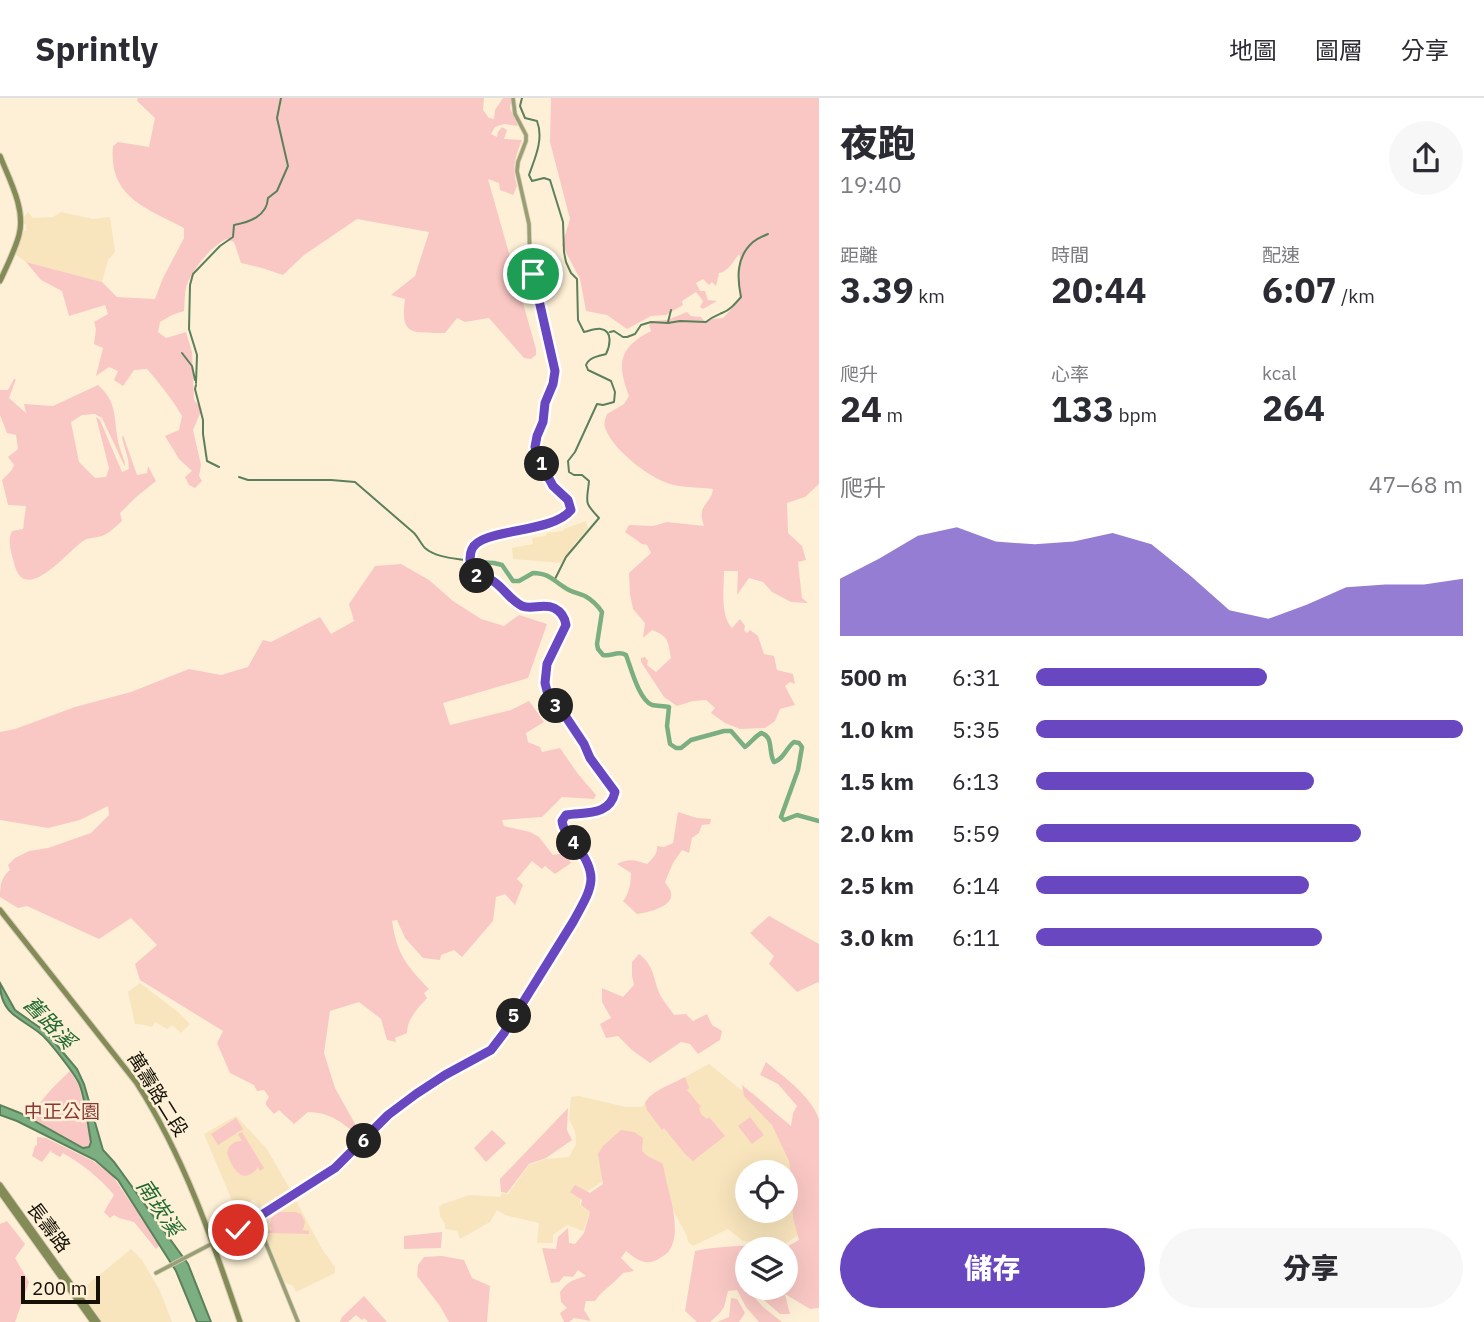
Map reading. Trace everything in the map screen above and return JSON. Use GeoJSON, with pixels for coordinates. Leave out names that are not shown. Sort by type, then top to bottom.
{"type":"FeatureCollection","features":[{"type":"Feature","properties":{"kind":"main road"},"geometry":{"type":"LineString","coordinates":[[0,156],[18,203],[21,227],[0,281]]}},
{"type":"Feature","properties":{"kind":"main road"},"geometry":{"type":"LineString","coordinates":[[0,164],[15,205],[18,223],[16,236],[0,274]]}},
{"type":"Feature","properties":{"kind":"main road","name":"萬壽路二段"},"geometry":{"type":"LineString","coordinates":[[0,910],[145,1097],[181,1164],[214,1244],[240,1322]]}},
{"type":"Feature","properties":{"kind":"main road","name":"長壽路"},"geometry":{"type":"LineString","coordinates":[[0,1185],[15,1210]]}},
{"type":"Feature","properties":{"kind":"main road","name":"長壽路"},"geometry":{"type":"LineString","coordinates":[[0,1192],[95,1322]]}},
{"type":"Feature","properties":{"kind":"street"},"geometry":{"type":"LineString","coordinates":[[159,1272],[214,1244],[335,1168],[388,1115],[416,1094],[496,1045],[577,914],[593,878],[587,861],[561,824],[566,815],[602,810],[615,795],[613,788],[590,758],[584,744],[547,691],[547,664],[566,625],[561,613],[553,608],[527,608],[493,581],[472,576],[470,552],[475,544],[485,538],[557,521],[571,510],[570,503],[556,490],[535,450],[535,441],[543,422],[555,367],[530,264],[529,224],[517,171],[526,135],[515,114],[513,98]]}},
{"type":"Feature","properties":{"kind":"street"},"geometry":{"type":"LineString","coordinates":[[256,1219],[298,1322]]}},
{"type":"Feature","properties":{"kind":"shaded area"},"geometry":{"type":"Polygon","coordinates":[[[28,212],[33,218],[53,217],[61,212],[93,219],[110,217],[115,252],[108,260],[102,282],[26,262],[15,254],[26,230],[23,218],[28,212]]]}},
{"type":"Feature","properties":{"kind":"shaded area"},"geometry":{"type":"Polygon","coordinates":[[[586,521],[588,529],[575,543],[563,563],[513,559],[512,548],[533,544],[532,538],[563,531],[586,521]]]}},
{"type":"Feature","properties":{"kind":"shaded area"},"geometry":{"type":"Polygon","coordinates":[[[0,983],[15,1010],[46,1032],[77,1069],[103,1150],[188,1264],[211,1322],[197,1322],[176,1271],[118,1180],[95,1160],[0,1115],[0,1105],[83,1148],[89,1147],[91,1142],[79,1083],[46,1039],[8,1009],[1,994],[0,983]]]}},
{"type":"Feature","properties":{"kind":"shaded area"},"geometry":{"type":"Polygon","coordinates":[[[140,983],[190,1024],[181,1033],[172,1025],[167,1029],[155,1022],[152,1027],[135,1024],[128,992],[140,983]]]}},
{"type":"Feature","properties":{"kind":"shaded area"},"geometry":{"type":"Polygon","coordinates":[[[709,1064],[740,1089],[753,1093],[772,1110],[801,1158],[802,1233],[795,1237],[738,1237],[728,1229],[693,1246],[688,1242],[674,1212],[660,1193],[616,1172],[579,1195],[580,1205],[590,1212],[583,1231],[567,1225],[553,1235],[553,1243],[537,1243],[539,1223],[505,1215],[497,1210],[490,1222],[460,1239],[457,1231],[445,1229],[439,1207],[443,1204],[470,1195],[500,1197],[502,1193],[508,1194],[529,1165],[546,1159],[569,1157],[576,1144],[575,1131],[569,1119],[571,1097],[579,1096],[626,1107],[643,1106],[648,1098],[709,1064]]]}},
{"type":"Feature","properties":{"kind":"shaded area"},"geometry":{"type":"Polygon","coordinates":[[[236,1116],[267,1149],[291,1191],[262,1211],[254,1199],[236,1210],[204,1134],[236,1116]]]}},
{"type":"Feature","properties":{"kind":"shaded area"},"geometry":{"type":"Polygon","coordinates":[[[295,1199],[335,1267],[335,1273],[296,1292],[293,1286],[284,1282],[260,1221],[295,1199]]]}},
{"type":"Feature","properties":{"kind":"shaded area"},"geometry":{"type":"Polygon","coordinates":[[[131,1249],[142,1260],[160,1291],[172,1322],[102,1322],[81,1290],[131,1249]]]}},
{"type":"Feature","properties":{"kind":"green space"},"geometry":{"type":"Polygon","coordinates":[[[138,98],[484,98],[483,110],[489,118],[494,119],[495,110],[503,98],[512,98],[510,108],[518,126],[504,124],[495,127],[491,134],[497,137],[502,127],[507,130],[504,139],[522,140],[515,163],[517,186],[513,195],[500,190],[499,183],[488,179],[536,355],[531,359],[524,358],[489,318],[465,322],[457,318],[445,333],[417,332],[407,326],[404,320],[405,299],[391,295],[415,276],[429,232],[357,219],[304,255],[283,275],[241,263],[234,242],[226,239],[209,252],[191,276],[186,289],[184,311],[160,322],[158,332],[166,338],[186,332],[192,352],[194,400],[202,409],[193,430],[202,481],[195,488],[189,485],[185,477],[192,471],[179,459],[165,436],[179,430],[182,416],[147,369],[134,370],[123,386],[114,380],[118,371],[109,367],[96,376],[103,348],[94,344],[94,322],[108,314],[105,305],[69,316],[62,291],[41,280],[26,262],[102,282],[117,297],[155,299],[184,238],[184,228],[132,199],[117,178],[113,163],[113,146],[118,142],[149,147],[155,118],[137,101],[138,98]]]}},
{"type":"Feature","properties":{"kind":"green space"},"geometry":{"type":"Polygon","coordinates":[[[551,98],[819,98],[819,484],[805,497],[787,503],[788,533],[802,546],[806,560],[798,562],[802,598],[808,603],[791,602],[772,592],[763,582],[749,578],[737,595],[738,571],[724,571],[723,601],[728,623],[732,628],[740,619],[747,633],[750,630],[758,636],[764,654],[774,656],[777,670],[793,674],[795,684],[790,682],[785,686],[795,705],[780,709],[775,721],[765,728],[740,729],[725,723],[711,713],[715,708],[706,700],[677,706],[664,697],[641,662],[641,658],[645,657],[647,665],[656,672],[671,658],[665,637],[652,630],[643,638],[645,623],[633,609],[629,573],[651,553],[647,545],[625,532],[629,525],[653,526],[667,522],[704,526],[702,513],[713,489],[684,487],[656,478],[625,456],[610,438],[604,424],[607,414],[624,404],[629,396],[622,366],[626,351],[640,337],[651,331],[649,325],[652,321],[667,320],[687,312],[691,316],[701,317],[706,323],[712,319],[723,318],[738,302],[741,297],[738,278],[741,262],[739,254],[728,268],[719,273],[716,286],[712,282],[709,285],[703,279],[696,283],[700,291],[705,291],[708,300],[717,301],[703,309],[700,307],[703,301],[696,292],[682,301],[683,305],[666,315],[651,316],[627,329],[607,315],[586,311],[580,279],[562,245],[570,219],[550,142],[551,98]]]}},
{"type":"Feature","properties":{"kind":"green space"},"geometry":{"type":"Polygon","coordinates":[[[14,379],[9,398],[26,413],[24,404],[53,406],[98,385],[112,406],[125,467],[102,418],[95,414],[82,415],[71,422],[79,462],[95,478],[106,477],[109,468],[96,417],[100,420],[122,472],[129,469],[123,435],[137,475],[147,473],[148,466],[156,481],[120,513],[122,521],[111,531],[83,541],[46,573],[27,580],[19,575],[10,543],[12,531],[23,529],[26,506],[8,505],[2,480],[14,465],[8,457],[18,449],[16,435],[7,433],[0,415],[0,390],[8,390],[14,379]]]}},
{"type":"Feature","properties":{"kind":"green space"},"geometry":{"type":"Polygon","coordinates":[[[401,564],[429,580],[453,601],[481,619],[504,626],[519,615],[547,624],[528,678],[443,703],[450,725],[511,710],[529,701],[544,722],[526,733],[528,742],[540,747],[542,752],[560,748],[596,795],[594,799],[562,797],[542,817],[502,820],[504,826],[539,837],[553,855],[565,853],[571,863],[555,874],[532,861],[517,879],[523,885],[515,905],[505,894],[496,897],[493,921],[462,957],[454,950],[441,955],[440,960],[423,958],[405,938],[397,920],[392,921],[404,958],[429,989],[424,993],[427,998],[411,1018],[407,1033],[395,1038],[396,1042],[387,1040],[381,1019],[359,1002],[330,1011],[324,1053],[335,1088],[359,1131],[355,1133],[333,1118],[315,1112],[308,1112],[294,1124],[279,1110],[274,1114],[266,1105],[269,1097],[264,1090],[257,1091],[254,1085],[230,1073],[217,1043],[223,1031],[140,980],[135,964],[157,945],[131,918],[99,939],[27,906],[18,908],[0,897],[2,882],[10,870],[8,865],[15,858],[29,851],[48,848],[91,833],[109,815],[108,806],[80,820],[48,828],[0,820],[0,732],[131,692],[189,669],[221,675],[248,667],[263,640],[271,642],[320,617],[331,634],[354,621],[349,604],[375,566],[401,564]]]}},
{"type":"Feature","properties":{"kind":"green space"},"geometry":{"type":"Polygon","coordinates":[[[678,812],[711,819],[710,824],[702,825],[699,833],[692,838],[689,853],[682,850],[673,863],[665,882],[671,893],[668,902],[659,908],[637,914],[623,901],[629,888],[631,873],[617,864],[632,860],[647,864],[656,854],[657,846],[664,847],[673,843],[678,812]]]}},
{"type":"Feature","properties":{"kind":"green space"},"geometry":{"type":"Polygon","coordinates":[[[769,916],[819,944],[819,983],[797,992],[769,964],[774,956],[750,933],[769,916]]]}},
{"type":"Feature","properties":{"kind":"green space"},"geometry":{"type":"Polygon","coordinates":[[[639,954],[650,966],[659,993],[674,1015],[686,1014],[693,1021],[707,1014],[712,1025],[722,1031],[720,1040],[698,1054],[690,1044],[681,1042],[650,1063],[618,1036],[606,1038],[600,1024],[611,1018],[602,1002],[602,988],[623,997],[634,985],[632,962],[639,954]]]}},
{"type":"Feature","properties":{"kind":"green space"},"geometry":{"type":"Polygon","coordinates":[[[766,1062],[810,1102],[819,1119],[819,1308],[810,1309],[795,1300],[798,1300],[799,1240],[794,1223],[798,1223],[798,1160],[789,1160],[772,1125],[744,1096],[742,1085],[791,1126],[797,1106],[778,1084],[760,1075],[766,1062]]]}},
{"type":"Feature","properties":{"kind":"green space","name":"中正公園"},"geometry":{"type":"Polygon","coordinates":[[[70,1071],[79,1085],[91,1142],[84,1148],[30,1122],[42,1101],[70,1071]]]}},
{"type":"Feature","properties":{"kind":"green space"},"geometry":{"type":"Polygon","coordinates":[[[685,1077],[689,1088],[687,1090],[701,1107],[701,1114],[707,1119],[709,1117],[725,1136],[693,1161],[664,1128],[662,1130],[645,1103],[658,1091],[685,1077]]]}},
{"type":"Feature","properties":{"kind":"green space"},"geometry":{"type":"Polygon","coordinates":[[[568,1108],[567,1130],[572,1140],[546,1158],[529,1164],[507,1193],[501,1192],[500,1179],[568,1108]]]}},
{"type":"Feature","properties":{"kind":"green space"},"geometry":{"type":"Polygon","coordinates":[[[750,1117],[764,1135],[752,1144],[738,1126],[750,1117]]]}},
{"type":"Feature","properties":{"kind":"green space"},"geometry":{"type":"Polygon","coordinates":[[[236,1118],[243,1129],[218,1145],[211,1134],[236,1118]]]}},
{"type":"Feature","properties":{"kind":"green space"},"geometry":{"type":"Polygon","coordinates":[[[492,1130],[506,1143],[486,1162],[474,1148],[492,1130]]]}},
{"type":"Feature","properties":{"kind":"green space"},"geometry":{"type":"Polygon","coordinates":[[[621,1130],[634,1132],[643,1138],[642,1151],[663,1164],[673,1208],[673,1242],[667,1253],[650,1262],[638,1260],[626,1251],[621,1258],[634,1271],[623,1273],[595,1301],[586,1301],[584,1310],[591,1321],[574,1318],[564,1322],[560,1313],[567,1308],[561,1302],[560,1292],[569,1283],[586,1276],[578,1270],[573,1277],[564,1276],[559,1282],[551,1283],[542,1248],[556,1249],[558,1237],[568,1228],[569,1243],[575,1244],[584,1233],[590,1212],[581,1205],[582,1200],[570,1192],[575,1185],[590,1193],[603,1184],[598,1154],[621,1130]]]}},
{"type":"Feature","properties":{"kind":"green space"},"geometry":{"type":"Polygon","coordinates":[[[242,1132],[264,1168],[260,1171],[258,1167],[248,1176],[235,1170],[227,1153],[232,1144],[242,1141],[238,1134],[242,1132]]]}},
{"type":"Feature","properties":{"kind":"green space"},"geometry":{"type":"Polygon","coordinates":[[[37,1137],[46,1138],[93,1161],[112,1175],[160,1245],[156,1249],[134,1222],[114,1215],[110,1218],[104,1212],[114,1195],[97,1177],[77,1162],[63,1153],[60,1157],[51,1152],[52,1149],[42,1162],[32,1156],[37,1137]]]}},
{"type":"Feature","properties":{"kind":"green space"},"geometry":{"type":"Polygon","coordinates":[[[278,1212],[301,1214],[305,1222],[303,1230],[309,1231],[309,1234],[268,1233],[268,1230],[272,1230],[271,1218],[278,1212]]]}},
{"type":"Feature","properties":{"kind":"green space"},"geometry":{"type":"Polygon","coordinates":[[[7,1221],[25,1244],[15,1258],[29,1282],[15,1322],[0,1322],[0,1224],[7,1221]]]}},
{"type":"Feature","properties":{"kind":"green space"},"geometry":{"type":"Polygon","coordinates":[[[442,1232],[441,1248],[404,1249],[404,1236],[442,1232]]]}},
{"type":"Feature","properties":{"kind":"green space"},"geometry":{"type":"Polygon","coordinates":[[[735,1246],[735,1290],[728,1291],[724,1307],[710,1322],[697,1322],[685,1311],[695,1251],[735,1246]]]}},
{"type":"Feature","properties":{"kind":"green space"},"geometry":{"type":"Polygon","coordinates":[[[442,1256],[464,1260],[472,1278],[490,1286],[487,1322],[449,1322],[417,1276],[418,1265],[424,1257],[442,1256]]]}},
{"type":"Feature","properties":{"kind":"green space"},"geometry":{"type":"Polygon","coordinates":[[[364,1296],[387,1322],[368,1322],[356,1315],[348,1322],[340,1322],[342,1317],[364,1296]]]}},
{"type":"Feature","properties":{"kind":"green space"},"geometry":{"type":"Polygon","coordinates":[[[731,1298],[735,1299],[745,1313],[739,1322],[717,1322],[729,1317],[731,1298]]]}},
{"type":"Feature","properties":{"kind":"green space"},"geometry":{"type":"Polygon","coordinates":[[[742,1300],[757,1300],[782,1322],[759,1322],[742,1300]]]}},
{"type":"Feature","properties":{"kind":"green space"},"geometry":{"type":"Polygon","coordinates":[[[764,1300],[786,1300],[790,1314],[780,1314],[764,1300]]]}},
{"type":"Feature","properties":{"kind":"waterway"},"geometry":{"type":"LineString","coordinates":[[196,383],[197,355],[189,329],[190,285],[193,274],[220,246],[233,237],[234,225],[252,220],[261,214],[268,198],[277,191],[288,166],[277,118],[281,98]]}},
{"type":"Feature","properties":{"kind":"waterway"},"geometry":{"type":"LineString","coordinates":[[522,98],[520,106],[525,118],[537,121],[540,135],[529,175],[532,181],[544,178],[550,180],[563,222],[566,262],[577,279],[578,320],[584,332],[601,329],[609,336],[606,354],[592,359],[586,365],[588,370],[611,381],[615,392],[614,402],[597,404],[575,452],[568,461],[569,472],[582,475],[589,481],[587,501],[599,518],[566,557],[555,579]]}},
{"type":"Feature","properties":{"kind":"waterway"},"geometry":{"type":"LineString","coordinates":[[610,332],[627,337],[635,334],[641,325],[651,322],[706,322],[728,310],[741,297],[739,275],[743,254],[753,242],[768,234]]}},
{"type":"Feature","properties":{"kind":"waterway"},"geometry":{"type":"LineString","coordinates":[[668,322],[671,310]]}},
{"type":"Feature","properties":{"kind":"waterway"},"geometry":{"type":"LineString","coordinates":[[182,353],[192,366],[195,380]]}},
{"type":"Feature","properties":{"kind":"waterway"},"geometry":{"type":"LineString","coordinates":[[196,385],[207,461],[219,467]]}},
{"type":"Feature","properties":{"kind":"waterway"},"geometry":{"type":"LineString","coordinates":[[239,477],[248,480],[355,482],[414,533],[429,551],[444,557],[465,560]]}},
{"type":"Feature","properties":{"kind":"waterway"},"geometry":{"type":"LineString","coordinates":[[476,562],[502,565],[513,581],[519,581],[533,573],[547,576],[595,603],[602,612],[598,649],[603,655],[626,655],[636,683],[647,702],[669,707],[667,726],[670,744],[676,748],[681,748],[691,740],[724,731],[731,731],[745,747],[761,733],[768,737],[774,762],[794,742],[799,743],[802,747],[798,770],[781,817],[784,820],[797,815],[819,821]]}},
{"type":"Feature","properties":{"kind":"route"},"geometry":{"type":"LineString","coordinates":[[238,1230],[335,1168],[388,1115],[416,1094],[491,1050],[573,922],[593,878],[587,861],[561,824],[566,815],[602,810],[611,802],[615,792],[547,691],[547,664],[563,633],[565,619],[553,608],[527,608],[520,605],[493,581],[472,576],[470,563],[472,548],[485,538],[557,521],[571,510],[570,503],[553,486],[535,450],[535,441],[543,422],[543,409],[553,384],[555,367],[533,274]]}},
{"type":"Feature","properties":{"kind":"water label","name":"舊路溪"},"geometry":{"type":"Point","coordinates":[50,1022]}},
{"type":"Feature","properties":{"kind":"water label","name":"南崁溪"},"geometry":{"type":"Point","coordinates":[160,1207]}}]}
